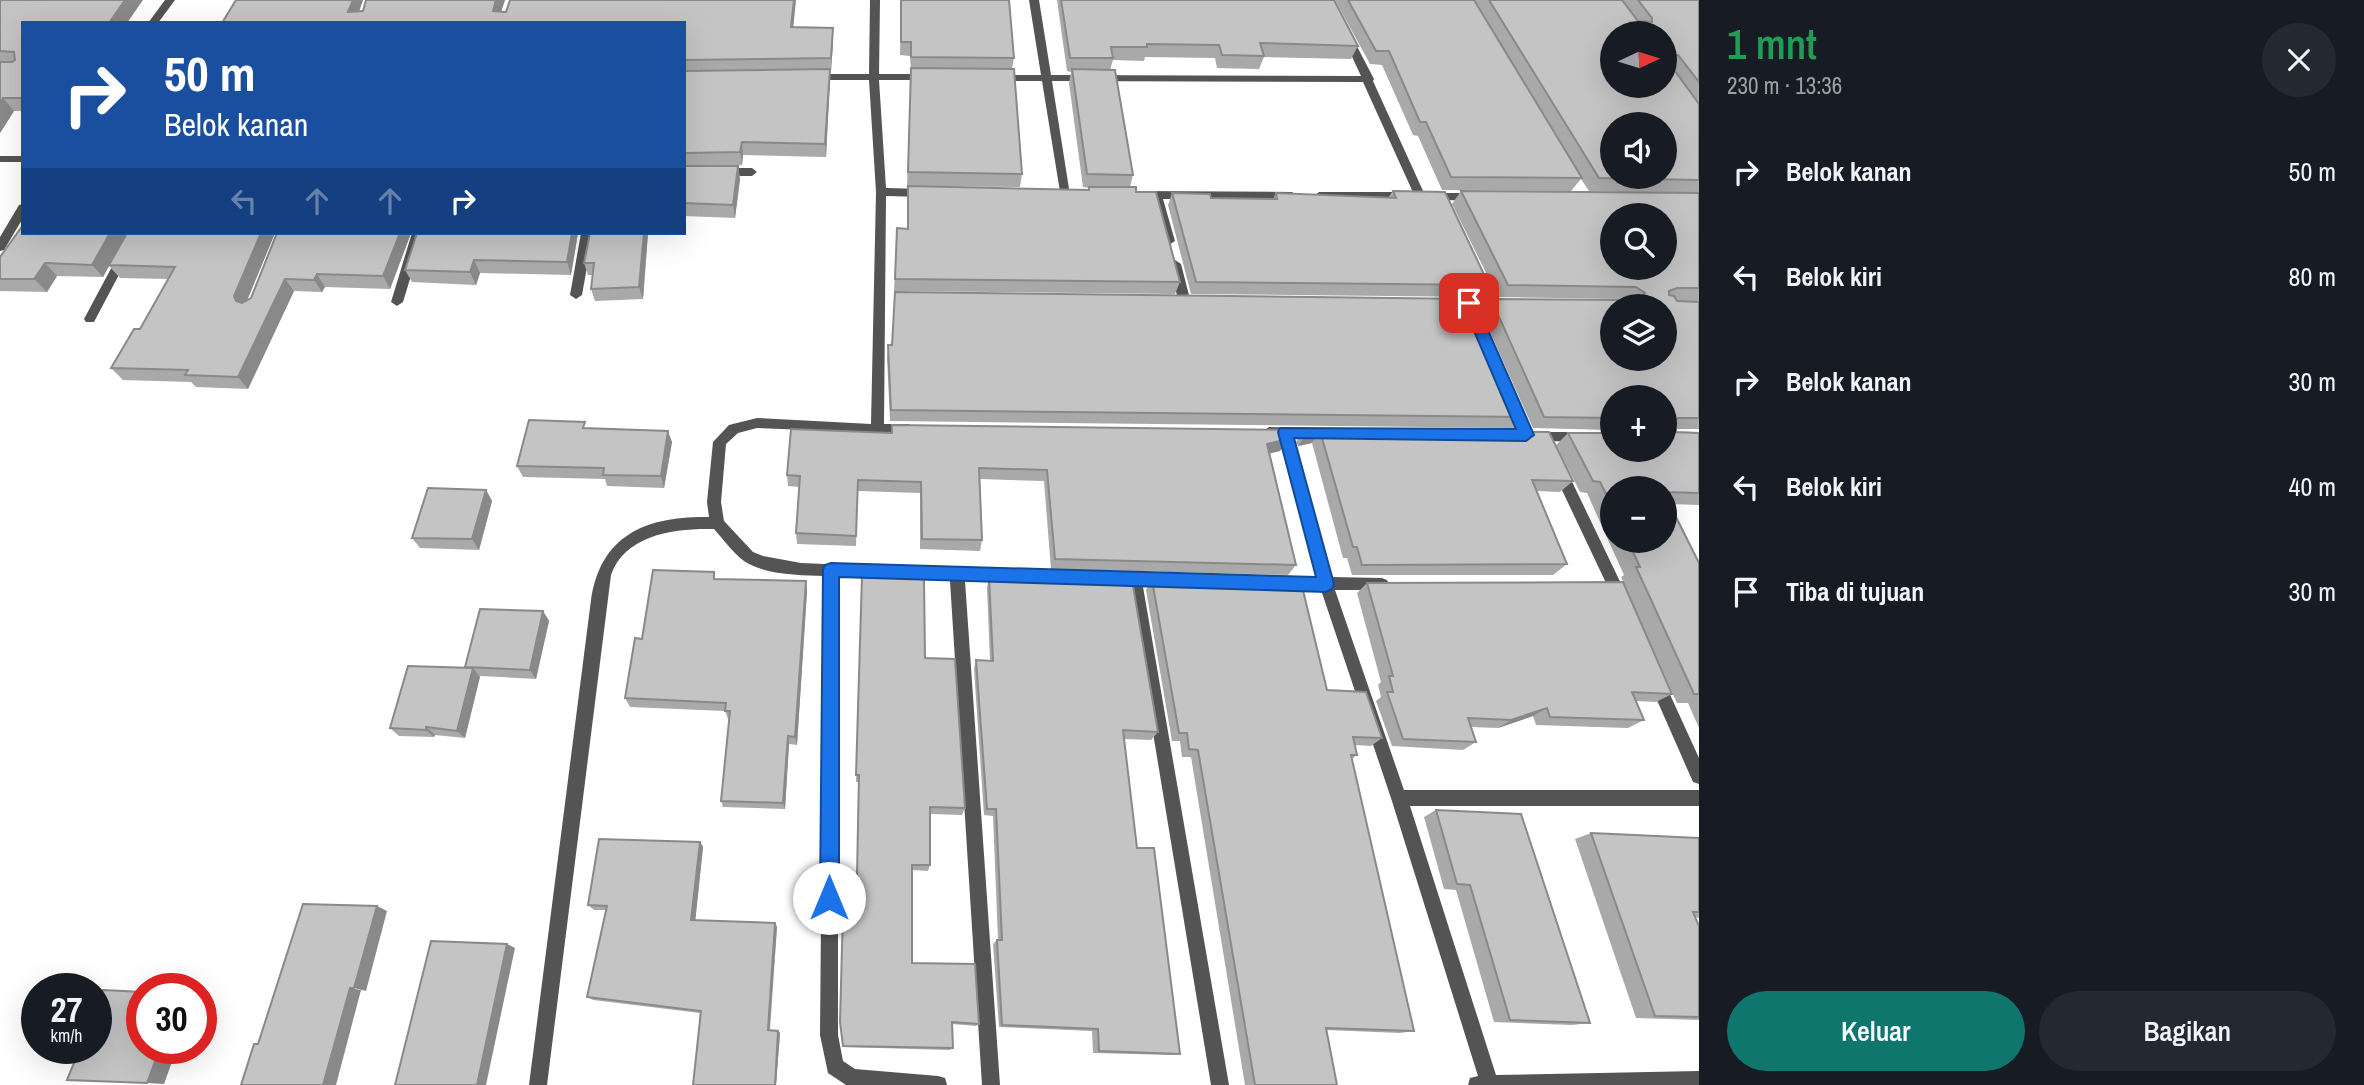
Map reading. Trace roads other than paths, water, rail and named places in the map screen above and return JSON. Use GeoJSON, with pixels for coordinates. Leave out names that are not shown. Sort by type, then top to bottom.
{"type":"FeatureCollection","features":[{"type":"Feature","properties":{"kind":"street"},"geometry":{"type":"LineString","coordinates":[[154,21],[170,0]]}},
{"type":"Feature","properties":{"kind":"street"},"geometry":{"type":"LineString","coordinates":[[875,0],[874,76],[881,192],[877,429]]}},
{"type":"Feature","properties":{"kind":"street"},"geometry":{"type":"LineString","coordinates":[[1034,0],[1065,195]]}},
{"type":"Feature","properties":{"kind":"street"},"geometry":{"type":"LineString","coordinates":[[1340,23],[1369,79],[1420,196]]}},
{"type":"Feature","properties":{"kind":"street"},"geometry":{"type":"LineString","coordinates":[[799,77],[940,77]]}},
{"type":"Feature","properties":{"kind":"street"},"geometry":{"type":"LineString","coordinates":[[980,78],[1369,79]]}},
{"type":"Feature","properties":{"kind":"street"},"geometry":{"type":"LineString","coordinates":[[0,159],[21,159]]}},
{"type":"Feature","properties":{"kind":"street"},"geometry":{"type":"LineString","coordinates":[[686,172],[752,172]]}},
{"type":"Feature","properties":{"kind":"street"},"geometry":{"type":"LineString","coordinates":[[881,192],[933,193]]}},
{"type":"Feature","properties":{"kind":"street"},"geometry":{"type":"LineString","coordinates":[[1117,195],[1420,196],[1443,202],[1492,197]]}},
{"type":"Feature","properties":{"kind":"street"},"geometry":{"type":"LineString","coordinates":[[1157,195],[1185,303]]}},
{"type":"Feature","properties":{"kind":"street"},"geometry":{"type":"LineString","coordinates":[[0,247],[21,211]]}},
{"type":"Feature","properties":{"kind":"street"},"geometry":{"type":"LineString","coordinates":[[90,319],[134,235]]}},
{"type":"Feature","properties":{"kind":"street"},"geometry":{"type":"LineString","coordinates":[[397,302],[417,235]]}},
{"type":"Feature","properties":{"kind":"street"},"geometry":{"type":"LineString","coordinates":[[576,295],[587,235]]}},
{"type":"Feature","properties":{"kind":"street"},"geometry":{"type":"LineString","coordinates":[[1442,303],[1471,309],[1489,297],[1518,304]]}},
{"type":"Feature","properties":{"kind":"street"},"geometry":{"type":"LineString","coordinates":[[878,298],[892,299]]}},
{"type":"Feature","properties":{"kind":"street"},"geometry":{"type":"LineString","coordinates":[[1171,303],[1198,303]]}},
{"type":"Feature","properties":{"kind":"street"},"geometry":{"type":"LineString","coordinates":[[1505,387],[1520,435],[1549,449],[1600,439]]}},
{"type":"Feature","properties":{"kind":"street"},"geometry":{"type":"LineString","coordinates":[[918,429],[757,423],[734,429],[720,442],[715,502],[717,523],[748,556],[762,562],[801,569],[1142,581],[1220,1085]]}},
{"type":"Feature","properties":{"kind":"street"},"geometry":{"type":"LineString","coordinates":[[1258,432],[1339,433]]}},
{"type":"Feature","properties":{"kind":"street"},"geometry":{"type":"LineString","coordinates":[[1285,432],[1326,584],[1399,798],[1490,1085]]}},
{"type":"Feature","properties":{"kind":"street"},"geometry":{"type":"LineString","coordinates":[[1549,449],[1607,583],[1630,619]]}},
{"type":"Feature","properties":{"kind":"street"},"geometry":{"type":"LineString","coordinates":[[538,1085],[595,633],[606,568],[622,544],[650,531],[702,522],[717,523]]}},
{"type":"Feature","properties":{"kind":"street"},"geometry":{"type":"LineString","coordinates":[[831,570],[831,1053],[835,1066],[852,1078],[938,1085]]}},
{"type":"Feature","properties":{"kind":"street"},"geometry":{"type":"LineString","coordinates":[[957,575],[991,1085]]}},
{"type":"Feature","properties":{"kind":"street"},"geometry":{"type":"LineString","coordinates":[[1272,583],[1395,584]]}},
{"type":"Feature","properties":{"kind":"street"},"geometry":{"type":"LineString","coordinates":[[1651,667],[1699,776]]}},
{"type":"Feature","properties":{"kind":"street"},"geometry":{"type":"LineString","coordinates":[[1399,798],[1699,798]]}},
{"type":"Feature","properties":{"kind":"street"},"geometry":{"type":"LineString","coordinates":[[1476,1085],[1699,1080]]}}]}
